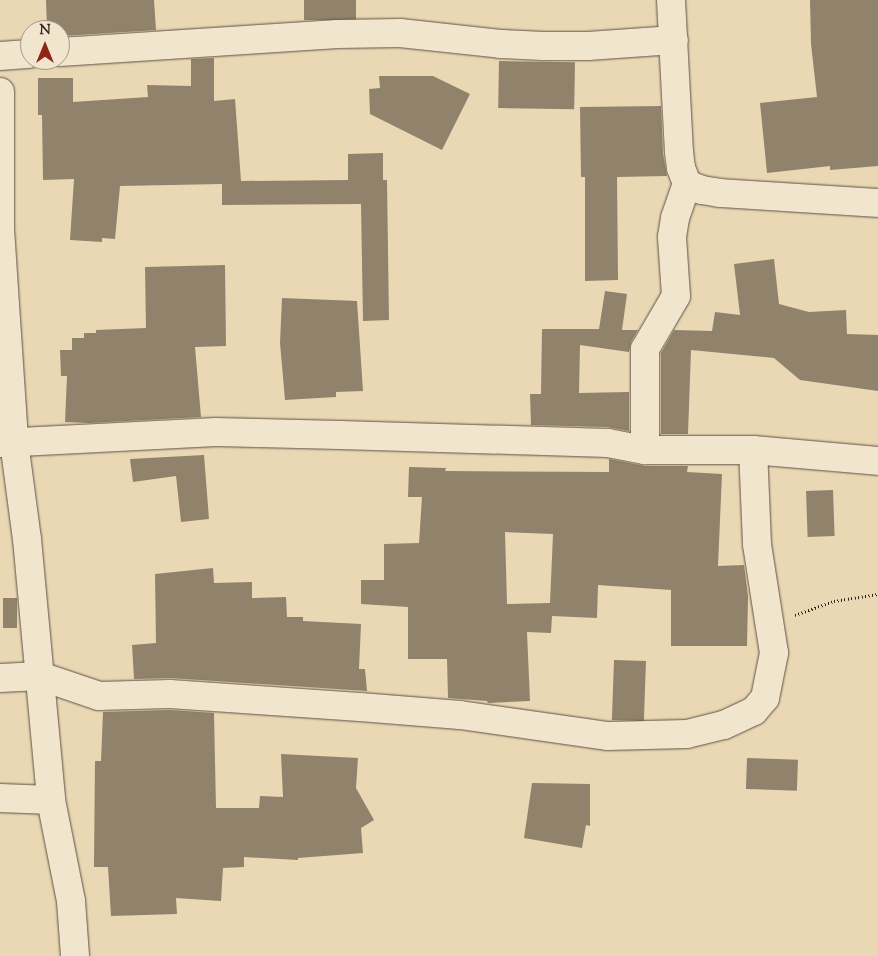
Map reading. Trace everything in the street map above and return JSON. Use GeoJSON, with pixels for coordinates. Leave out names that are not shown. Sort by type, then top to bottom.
{"type":"FeatureCollection","features":[{"type":"Feature","properties":{"kind":"street"},"geometry":{"type":"LineString","coordinates":[[672,0],[679,152],[681,168],[688,184],[702,190],[720,193],[878,203]]}},
{"type":"Feature","properties":{"kind":"street"},"geometry":{"type":"LineString","coordinates":[[70,51],[337,34],[400,34],[543,46],[588,46],[674,40]]}},
{"type":"Feature","properties":{"kind":"street"},"geometry":{"type":"LineString","coordinates":[[0,56],[20,55]]}},
{"type":"Feature","properties":{"kind":"street"},"geometry":{"type":"LineString","coordinates":[[0,92],[0,229],[7,442],[40,676],[51,800],[71,901],[75,956]]}},
{"type":"Feature","properties":{"kind":"street"},"geometry":{"type":"LineString","coordinates":[[645,450],[645,349],[676,296],[672,237],[675,218],[688,184]]}},
{"type":"Feature","properties":{"kind":"street"},"geometry":{"type":"LineString","coordinates":[[7,442],[216,432],[608,443],[645,450],[753,450],[878,461]]}},
{"type":"Feature","properties":{"kind":"street"},"geometry":{"type":"LineString","coordinates":[[0,678],[40,676],[99,696],[170,694],[360,707],[460,715],[608,736],[688,734],[724,725],[754,711],[765,698],[774,652],[757,544],[753,450]]}},
{"type":"Feature","properties":{"kind":"street"},"geometry":{"type":"LineString","coordinates":[[0,798],[51,800]]}},
{"type":"Feature","properties":{"kind":"path"},"geometry":{"type":"LineString","coordinates":[[770,625],[834,602],[878,594]]}},
{"type":"Feature","properties":{"kind":"building"},"geometry":{"type":"Polygon","coordinates":[[[46,0],[154,0],[156,30],[70,35],[70,20],[47,20],[46,0]]]}},
{"type":"Feature","properties":{"kind":"building"},"geometry":{"type":"Polygon","coordinates":[[[304,0],[356,0],[356,20],[304,20],[304,0]]]}},
{"type":"Feature","properties":{"kind":"building"},"geometry":{"type":"Polygon","coordinates":[[[810,0],[878,0],[878,166],[830,170],[830,166],[767,173],[760,103],[817,97],[811,44],[810,0]]]}},
{"type":"Feature","properties":{"kind":"building"},"geometry":{"type":"Polygon","coordinates":[[[214,58],[214,101],[235,99],[241,181],[348,180],[348,154],[383,153],[383,180],[387,180],[389,320],[363,321],[361,204],[222,205],[222,184],[120,186],[115,239],[102,238],[102,242],[70,240],[74,179],[43,180],[42,115],[38,115],[38,78],[73,78],[73,102],[148,97],[147,85],[191,86],[191,59],[214,58]]]}},
{"type":"Feature","properties":{"kind":"building"},"geometry":{"type":"Polygon","coordinates":[[[499,61],[575,62],[574,109],[498,108],[499,61]]]}},
{"type":"Feature","properties":{"kind":"building"},"geometry":{"type":"Polygon","coordinates":[[[379,76],[433,76],[470,94],[442,150],[370,114],[369,89],[380,88],[379,76]]]}},
{"type":"Feature","properties":{"kind":"building"},"geometry":{"type":"Polygon","coordinates":[[[661,106],[663,154],[667,176],[617,177],[618,280],[585,281],[585,177],[581,177],[580,107],[661,106]]]}},
{"type":"Feature","properties":{"kind":"building"},"geometry":{"type":"Polygon","coordinates":[[[774,259],[779,304],[809,312],[846,310],[847,334],[878,335],[878,391],[800,380],[774,358],[691,350],[688,434],[661,434],[661,353],[674,330],[712,331],[715,312],[740,315],[734,264],[774,259]]]}},
{"type":"Feature","properties":{"kind":"building"},"geometry":{"type":"Polygon","coordinates":[[[225,265],[226,346],[195,347],[201,417],[89,423],[65,422],[67,376],[61,376],[60,350],[72,350],[72,338],[84,338],[84,333],[96,333],[96,330],[146,328],[145,267],[225,265]]]}},
{"type":"Feature","properties":{"kind":"building"},"geometry":{"type":"Polygon","coordinates":[[[605,291],[627,294],[622,330],[638,330],[631,342],[629,352],[580,345],[579,393],[629,392],[629,431],[607,427],[531,425],[530,394],[541,394],[542,329],[599,329],[605,291]]]}},
{"type":"Feature","properties":{"kind":"building"},"geometry":{"type":"Polygon","coordinates":[[[282,298],[357,301],[363,391],[336,392],[336,397],[285,400],[280,343],[282,298]]]}},
{"type":"Feature","properties":{"kind":"building"},"geometry":{"type":"Polygon","coordinates":[[[204,455],[209,519],[181,522],[176,476],[133,482],[130,459],[204,455]]]}},
{"type":"Feature","properties":{"kind":"building"},"geometry":{"type":"Polygon","coordinates":[[[609,459],[645,466],[688,466],[687,472],[722,474],[718,566],[744,565],[748,596],[747,646],[671,646],[671,590],[598,585],[597,618],[552,616],[551,633],[527,632],[530,701],[488,703],[487,701],[448,698],[447,659],[408,659],[408,607],[361,604],[361,580],[384,580],[384,544],[419,543],[422,497],[408,497],[409,467],[446,468],[445,471],[609,472],[609,459]],[[505,532],[507,604],[550,603],[553,534],[505,532]]]}},
{"type":"Feature","properties":{"kind":"building"},"geometry":{"type":"Polygon","coordinates":[[[833,490],[835,536],[808,537],[806,491],[833,490]]]}},
{"type":"Feature","properties":{"kind":"building"},"geometry":{"type":"Polygon","coordinates":[[[213,568],[214,583],[252,582],[252,598],[286,597],[287,617],[303,617],[303,621],[361,624],[359,669],[365,669],[367,691],[171,678],[134,679],[132,645],[156,643],[155,574],[213,568]]]}},
{"type":"Feature","properties":{"kind":"building"},"geometry":{"type":"Polygon","coordinates":[[[3,598],[17,598],[17,628],[3,628],[3,598]]]}},
{"type":"Feature","properties":{"kind":"building"},"geometry":{"type":"Polygon","coordinates":[[[614,660],[646,661],[644,721],[612,720],[614,660]]]}},
{"type":"Feature","properties":{"kind":"building"},"geometry":{"type":"Polygon","coordinates":[[[170,710],[214,713],[216,808],[259,808],[260,796],[283,797],[281,754],[358,758],[356,788],[374,820],[361,828],[363,853],[298,858],[298,860],[244,857],[244,867],[223,868],[221,901],[176,898],[177,914],[111,916],[108,867],[94,867],[95,761],[101,761],[103,712],[170,710]]]}},
{"type":"Feature","properties":{"kind":"building"},"geometry":{"type":"Polygon","coordinates":[[[747,758],[798,760],[797,791],[746,789],[747,758]]]}},
{"type":"Feature","properties":{"kind":"building"},"geometry":{"type":"Polygon","coordinates":[[[532,783],[590,784],[590,826],[586,825],[582,848],[524,838],[532,783]]]}}]}
